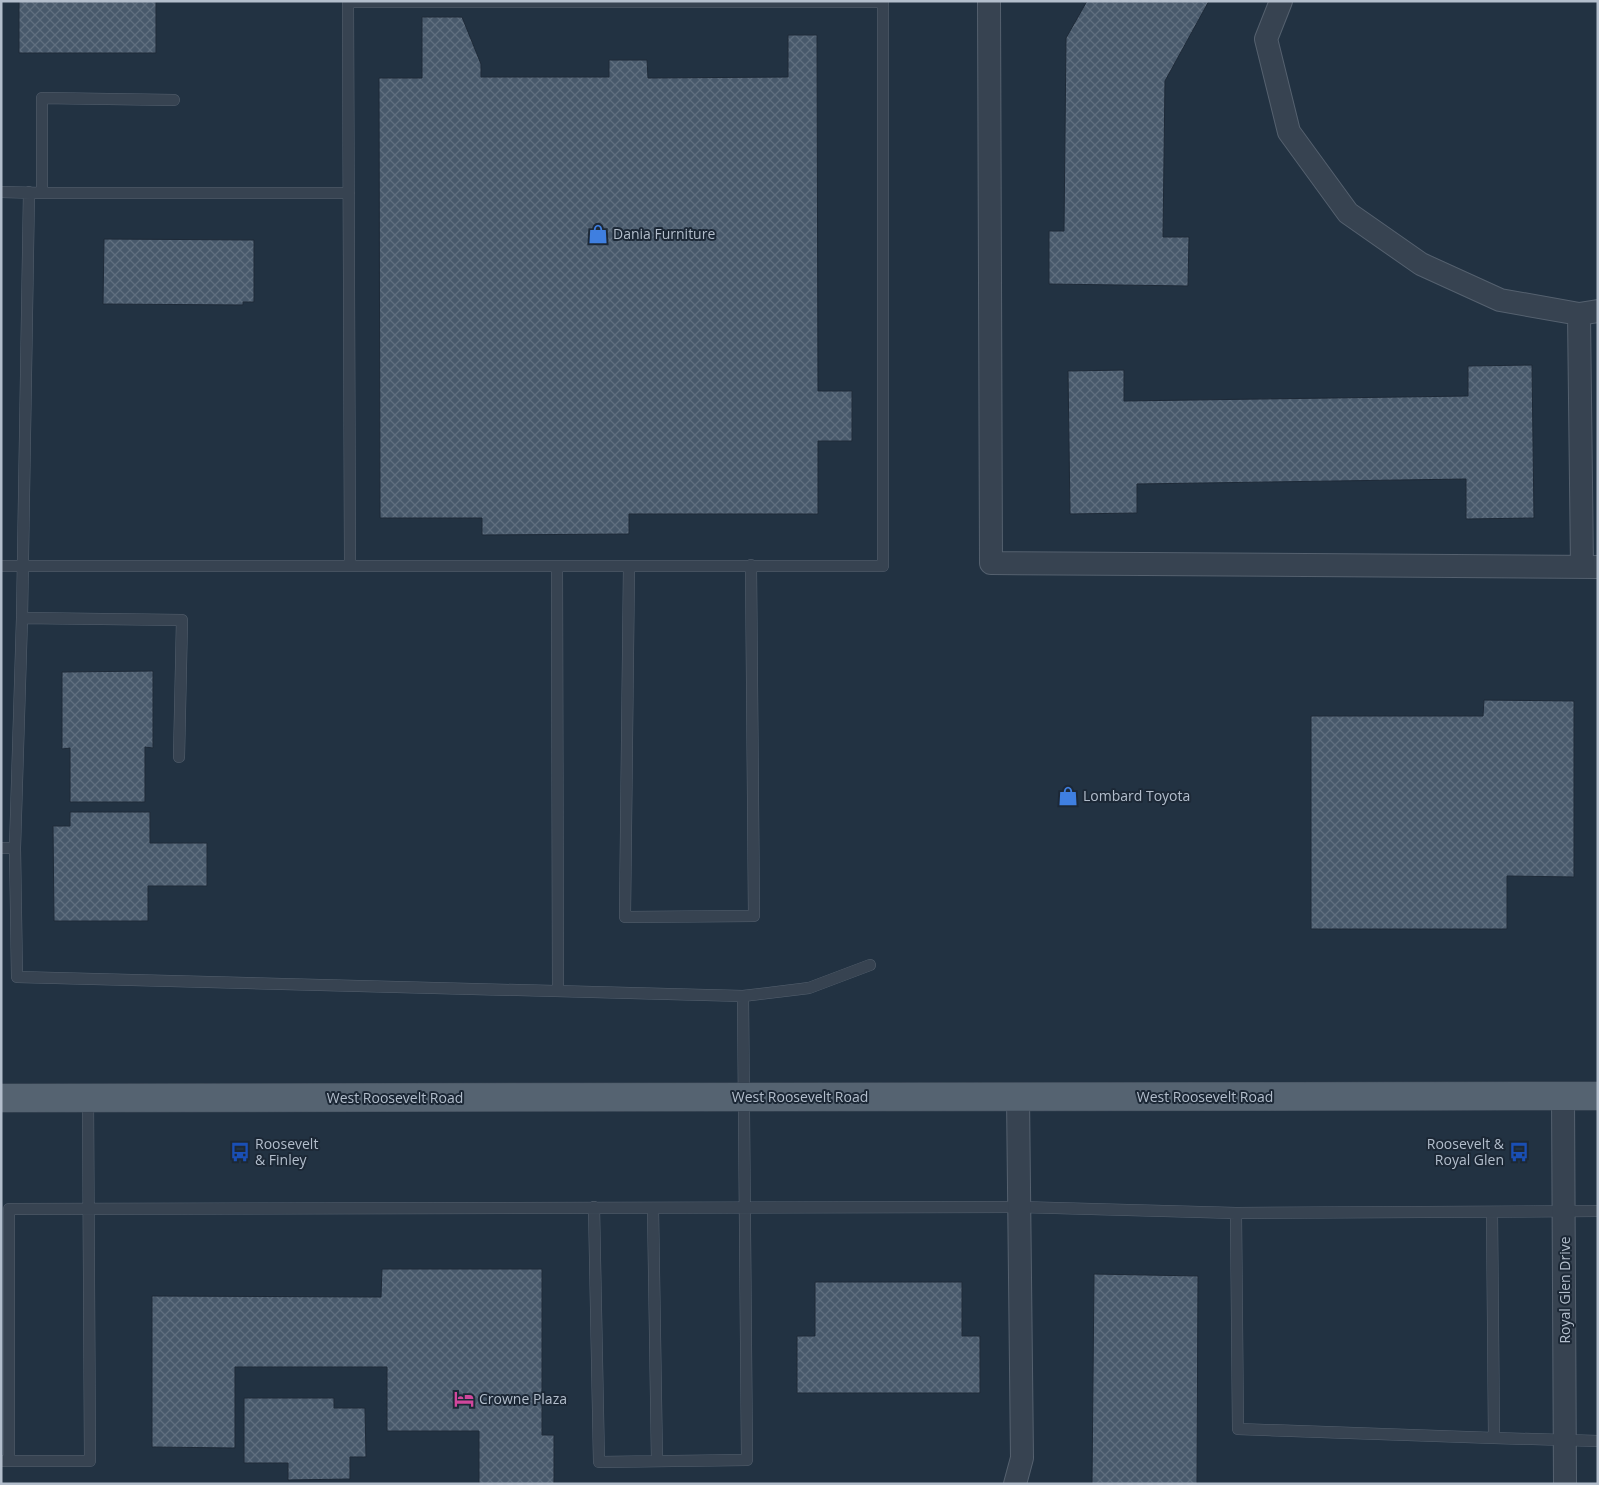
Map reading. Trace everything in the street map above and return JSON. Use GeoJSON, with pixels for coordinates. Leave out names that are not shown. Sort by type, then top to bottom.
{"type":"FeatureCollection","features":[{"type":"Feature","properties":{"kind":"main road","name":"West Roosevelt Road"},"geometry":{"type":"LineString","coordinates":[[1,1098],[1598,1096]]}},
{"type":"Feature","properties":{"kind":"street"},"geometry":{"type":"LineString","coordinates":[[989,1],[991,563],[1590,567],[1589,312],[1500,300],[1421,264],[1348,213],[1289,132],[1266,39],[1281,1]]}},
{"type":"Feature","properties":{"kind":"street","name":"Royal Glen Drive"},"geometry":{"type":"LineString","coordinates":[[1563,1096],[1566,1484]]}},
{"type":"Feature","properties":{"kind":"street"},"geometry":{"type":"LineString","coordinates":[[1015,1484],[1022,1458],[1018,1097]]}},
{"type":"Feature","properties":{"kind":"lane"},"geometry":{"type":"LineString","coordinates":[[1,566],[350,566],[557,566],[629,566],[751,566],[884,566],[883,2],[348,2],[350,566]]}},
{"type":"Feature","properties":{"kind":"lane"},"geometry":{"type":"LineString","coordinates":[[42,193],[42,98],[174,100]]}},
{"type":"Feature","properties":{"kind":"lane"},"geometry":{"type":"LineString","coordinates":[[1,192],[349,192]]}},
{"type":"Feature","properties":{"kind":"lane"},"geometry":{"type":"LineString","coordinates":[[29,192],[22,618],[15,848],[17,977],[743,996],[809,988],[870,966]]}},
{"type":"Feature","properties":{"kind":"lane"},"geometry":{"type":"LineString","coordinates":[[557,566],[558,991]]}},
{"type":"Feature","properties":{"kind":"lane"},"geometry":{"type":"LineString","coordinates":[[629,566],[625,918],[754,916],[751,566]]}},
{"type":"Feature","properties":{"kind":"lane"},"geometry":{"type":"LineString","coordinates":[[22,618],[182,620],[179,757]]}},
{"type":"Feature","properties":{"kind":"lane"},"geometry":{"type":"LineString","coordinates":[[1,848],[15,848]]}},
{"type":"Feature","properties":{"kind":"lane"},"geometry":{"type":"LineString","coordinates":[[594,1207],[599,1462],[747,1460],[743,996]]}},
{"type":"Feature","properties":{"kind":"lane"},"geometry":{"type":"LineString","coordinates":[[88,1098],[89,1209],[90,1461],[5,1461],[9,1209],[89,1209],[594,1207],[1019,1207],[1236,1213],[1598,1211]]}},
{"type":"Feature","properties":{"kind":"lane"},"geometry":{"type":"LineString","coordinates":[[653,1208],[657,1461]]}},
{"type":"Feature","properties":{"kind":"lane"},"geometry":{"type":"LineString","coordinates":[[1492,1212],[1494,1438]]}},
{"type":"Feature","properties":{"kind":"lane"},"geometry":{"type":"LineString","coordinates":[[1236,1213],[1238,1428],[1598,1441]]}},
{"type":"Feature","properties":{"kind":"building"},"geometry":{"type":"Polygon","coordinates":[[[19,1],[156,1],[156,53],[19,53],[19,1]]]}},
{"type":"Feature","properties":{"kind":"building"},"geometry":{"type":"Polygon","coordinates":[[[1087,1],[1209,1],[1165,81],[1163,237],[1189,237],[1188,286],[1049,284],[1049,231],[1064,231],[1066,38],[1087,1]]]}},
{"type":"Feature","properties":{"kind":"building","name":"Dania Furniture"},"geometry":{"type":"Polygon","coordinates":[[[422,17],[462,17],[481,64],[481,77],[609,77],[609,60],[647,60],[648,78],[788,77],[788,35],[817,35],[818,391],[852,391],[852,441],[818,441],[818,514],[629,514],[629,534],[482,535],[482,518],[380,518],[379,78],[422,78],[422,17]]]}},
{"type":"Feature","properties":{"kind":"building"},"geometry":{"type":"Polygon","coordinates":[[[104,239],[254,240],[254,302],[243,302],[243,305],[103,304],[104,239]]]}},
{"type":"Feature","properties":{"kind":"building"},"geometry":{"type":"Polygon","coordinates":[[[1532,365],[1534,518],[1466,519],[1466,479],[1137,484],[1137,513],[1070,514],[1068,371],[1124,370],[1124,401],[1468,396],[1468,366],[1532,365]]]}},
{"type":"Feature","properties":{"kind":"building"},"geometry":{"type":"Polygon","coordinates":[[[153,671],[153,748],[145,747],[145,802],[70,802],[70,748],[62,749],[62,672],[153,671]]]}},
{"type":"Feature","properties":{"kind":"building"},"geometry":{"type":"Polygon","coordinates":[[[1484,700],[1574,701],[1574,877],[1507,876],[1507,929],[1311,929],[1311,716],[1483,716],[1484,700]]]}},
{"type":"Feature","properties":{"kind":"building"},"geometry":{"type":"Polygon","coordinates":[[[70,812],[150,812],[150,843],[207,843],[207,886],[148,886],[148,921],[54,921],[53,826],[70,826],[70,812]]]}},
{"type":"Feature","properties":{"kind":"building","name":"Crowne Plaza"},"geometry":{"type":"Polygon","coordinates":[[[382,1269],[542,1269],[542,1435],[554,1435],[554,1484],[479,1484],[479,1431],[387,1431],[387,1367],[235,1367],[235,1448],[152,1447],[152,1296],[381,1297],[382,1269]]]}},
{"type":"Feature","properties":{"kind":"building"},"geometry":{"type":"Polygon","coordinates":[[[1094,1274],[1198,1276],[1197,1484],[1092,1484],[1094,1274]]]}},
{"type":"Feature","properties":{"kind":"building"},"geometry":{"type":"Polygon","coordinates":[[[815,1282],[962,1282],[962,1336],[980,1336],[980,1393],[797,1393],[797,1336],[815,1336],[815,1282]]]}},
{"type":"Feature","properties":{"kind":"building"},"geometry":{"type":"Polygon","coordinates":[[[244,1398],[334,1398],[334,1408],[365,1408],[366,1457],[350,1457],[350,1479],[288,1480],[288,1463],[244,1463],[244,1398]]]}},
{"type":"Feature","properties":{"kind":"place","name":"Dania Furniture"},"geometry":{"type":"Point","coordinates":[598,234]}},
{"type":"Feature","properties":{"kind":"place","name":"Lombard Toyota"},"geometry":{"type":"Point","coordinates":[1068,796]}},
{"type":"Feature","properties":{"kind":"place","name":"Roosevelt & Finley"},"geometry":{"type":"Point","coordinates":[240,1152]}},
{"type":"Feature","properties":{"kind":"place","name":"Roosevelt & Royal Glen"},"geometry":{"type":"Point","coordinates":[1519,1152]}},
{"type":"Feature","properties":{"kind":"place","name":"Crowne Plaza"},"geometry":{"type":"Point","coordinates":[464,1399]}}]}
